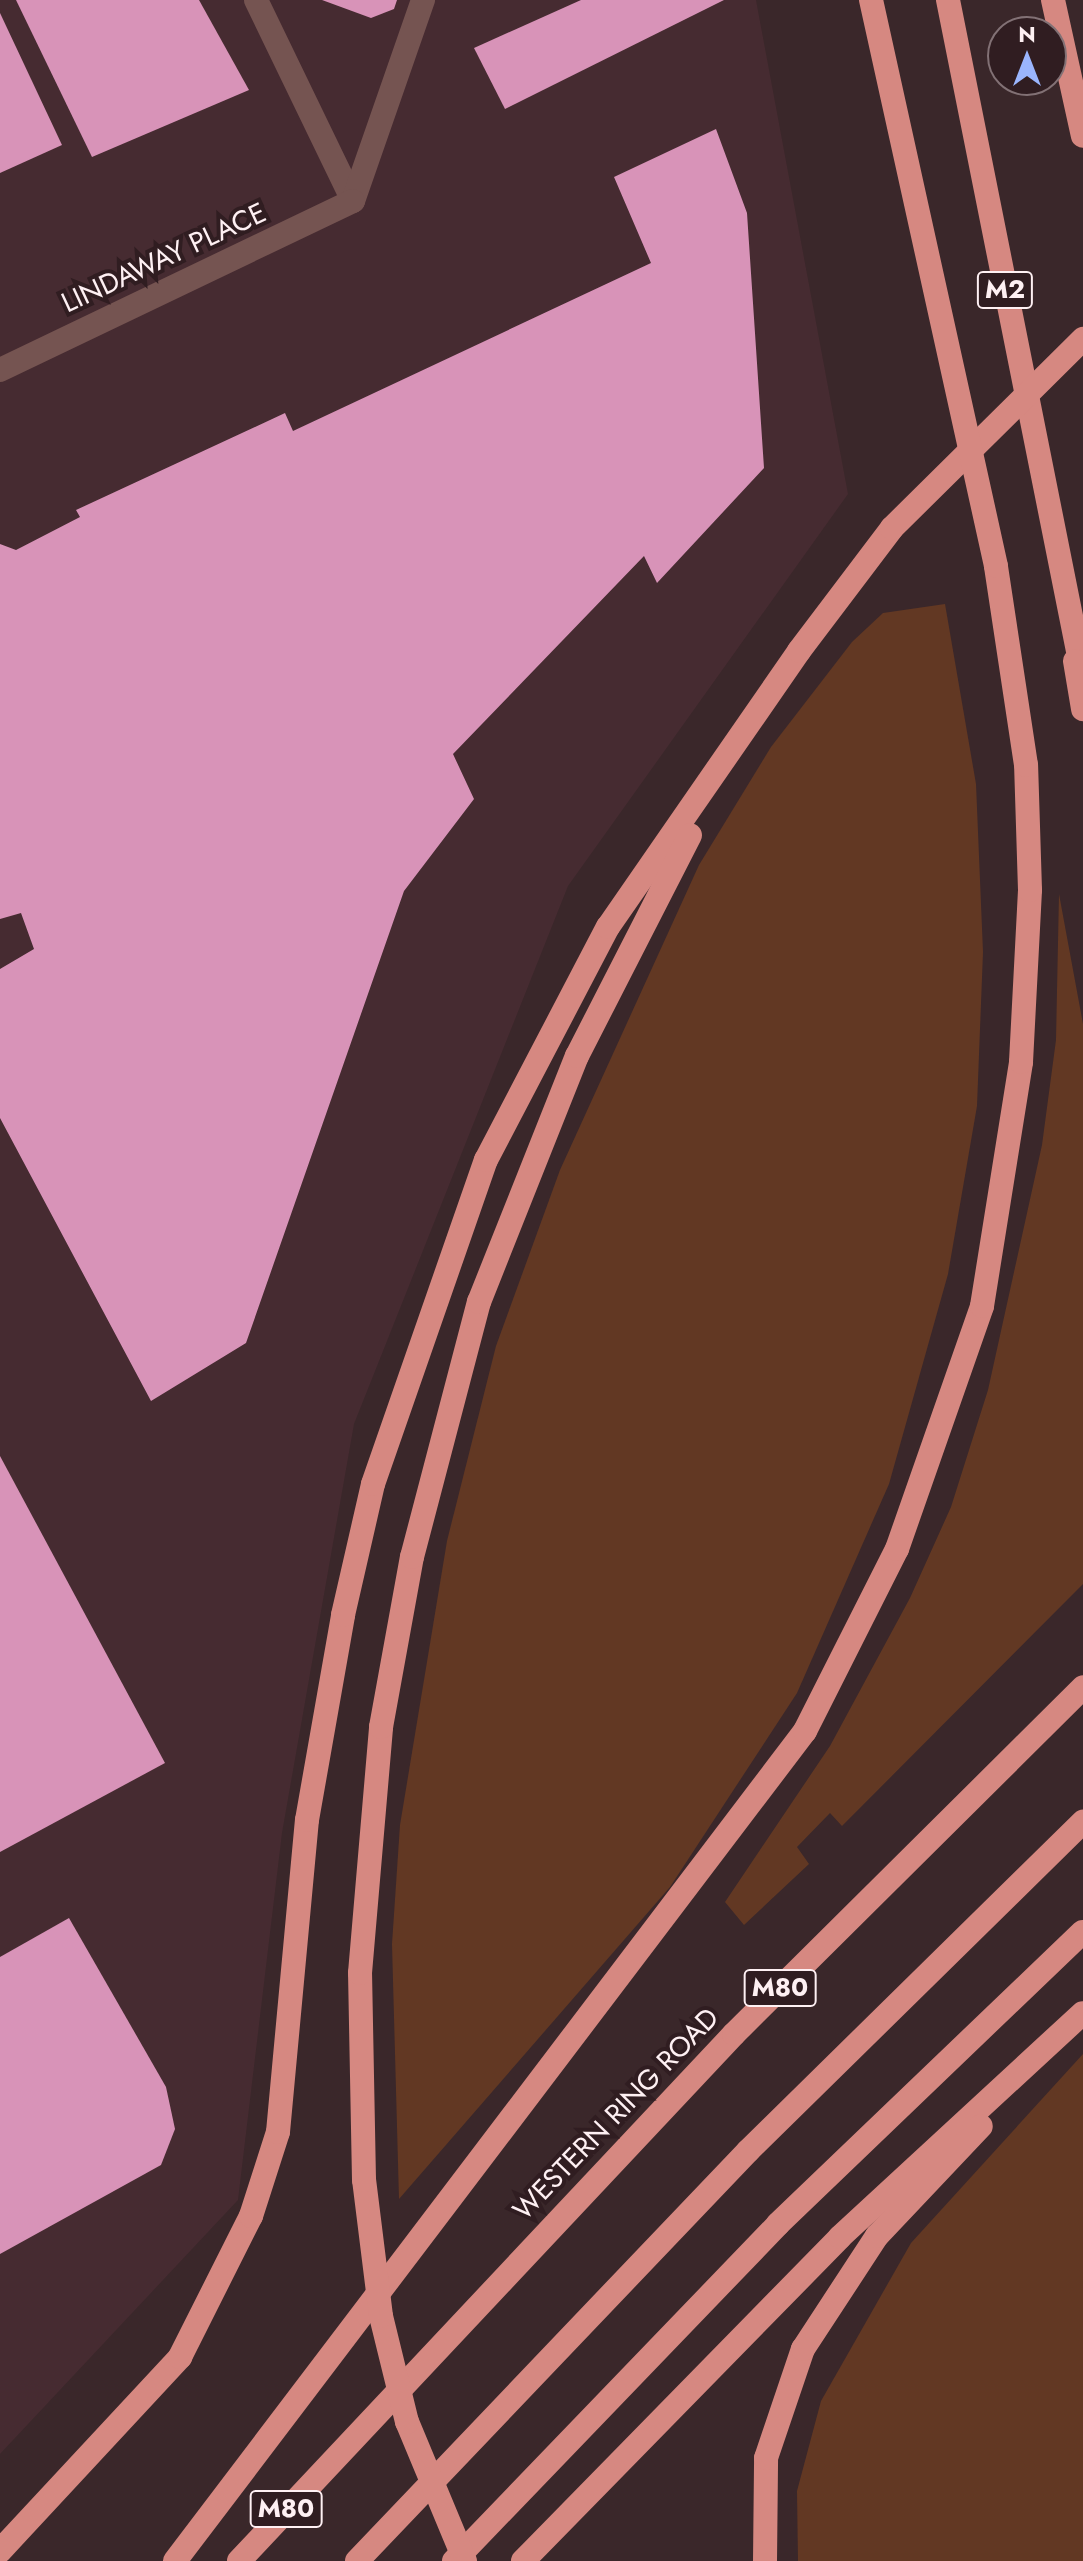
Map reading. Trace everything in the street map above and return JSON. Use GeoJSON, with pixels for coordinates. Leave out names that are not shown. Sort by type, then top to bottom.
{"type":"FeatureCollection","features":[{"type":"Feature","properties":{"kind":"highway"},"geometry":{"type":"LineString","coordinates":[[175,2561],[459,2194],[805,1731],[867,1615],[932,1461],[998,1237],[1028,970],[1021,708],[871,0]]}},
{"type":"Feature","properties":{"kind":"highway","name":"M2"},"geometry":{"type":"LineString","coordinates":[[948,0],[1083,676]]}},
{"type":"Feature","properties":{"kind":"highway"},"geometry":{"type":"LineString","coordinates":[[1053,0],[1083,136]]}},
{"type":"Feature","properties":{"kind":"highway"},"geometry":{"type":"LineString","coordinates":[[0,2551],[180,2357],[251,2216],[278,2132],[307,1820],[343,1615],[373,1484],[424,1328],[486,1160],[608,927],[844,589],[892,528],[1083,339]]}},
{"type":"Feature","properties":{"kind":"highway"},"geometry":{"type":"LineString","coordinates":[[1062,580],[1083,709]]}},
{"type":"Feature","properties":{"kind":"highway"},"geometry":{"type":"LineString","coordinates":[[465,2561],[407,2422],[381,2316],[364,2180],[360,1973],[381,1727],[412,1557],[479,1302],[518,1196],[624,960],[742,737]]}},
{"type":"Feature","properties":{"kind":"highway","name":"WESTERN RING ROAD"},"geometry":{"type":"LineString","coordinates":[[239,2561],[483,2296],[1083,1687]]}},
{"type":"Feature","properties":{"kind":"highway"},"geometry":{"type":"LineString","coordinates":[[357,2561],[507,2397],[1083,1822]]}},
{"type":"Feature","properties":{"kind":"highway"},"geometry":{"type":"LineString","coordinates":[[454,2561],[778,2224],[1083,1932]]}},
{"type":"Feature","properties":{"kind":"highway"},"geometry":{"type":"LineString","coordinates":[[523,2561],[840,2237],[1083,2013]]}},
{"type":"Feature","properties":{"kind":"highway"},"geometry":{"type":"LineString","coordinates":[[765,2561],[766,2458],[775,2421],[822,2314],[915,2193],[1083,2022]]}},
{"type":"Feature","properties":{"kind":"street"},"geometry":{"type":"LineString","coordinates":[[256,0],[353,201]]}},
{"type":"Feature","properties":{"kind":"street"},"geometry":{"type":"LineString","coordinates":[[353,201],[423,0]]}},
{"type":"Feature","properties":{"kind":"street","name":"LINDAWAY PLACE"},"geometry":{"type":"LineString","coordinates":[[0,370],[353,201]]}},
{"type":"Feature","properties":{"kind":"shaded area"},"geometry":{"type":"Polygon","coordinates":[[[0,0],[756,0],[848,494],[568,886],[354,1424],[282,1833],[238,2200],[0,2454],[0,0]]]}},
{"type":"Feature","properties":{"kind":"shaded area"},"geometry":{"type":"Polygon","coordinates":[[[945,604],[976,784],[983,952],[977,1106],[948,1274],[889,1484],[797,1693],[670,1887],[399,2199],[392,1944],[400,1825],[447,1541],[496,1346],[560,1170],[699,865],[771,747],[852,642],[883,613],[945,604]]]}},
{"type":"Feature","properties":{"kind":"shaded area"},"geometry":{"type":"Polygon","coordinates":[[[1059,894],[1083,1024],[1083,1584],[842,1826],[830,1813],[797,1847],[809,1864],[744,1925],[725,1902],[830,1746],[910,1598],[951,1507],[988,1390],[1042,1145],[1056,1040],[1059,894]]]}},
{"type":"Feature","properties":{"kind":"shaded area"},"geometry":{"type":"Polygon","coordinates":[[[1083,2054],[1083,2561],[798,2561],[797,2491],[821,2401],[911,2243],[1083,2054]]]}},
{"type":"Feature","properties":{"kind":"building"},"geometry":{"type":"Polygon","coordinates":[[[16,0],[199,0],[249,90],[92,157],[16,0]]]}},
{"type":"Feature","properties":{"kind":"building"},"geometry":{"type":"Polygon","coordinates":[[[322,0],[397,0],[394,9],[371,18],[322,0]]]}},
{"type":"Feature","properties":{"kind":"building"},"geometry":{"type":"Polygon","coordinates":[[[581,0],[724,0],[505,109],[474,48],[581,0]]]}},
{"type":"Feature","properties":{"kind":"building"},"geometry":{"type":"Polygon","coordinates":[[[0,13],[62,145],[0,173],[0,13]]]}},
{"type":"Feature","properties":{"kind":"building"},"geometry":{"type":"Polygon","coordinates":[[[716,129],[747,213],[764,468],[657,583],[644,556],[453,754],[474,799],[404,891],[246,1343],[151,1401],[0,1118],[0,969],[34,949],[21,913],[0,919],[0,544],[16,550],[80,517],[76,510],[285,413],[293,431],[651,263],[614,177],[716,129]]]}},
{"type":"Feature","properties":{"kind":"building"},"geometry":{"type":"Polygon","coordinates":[[[0,1456],[165,1763],[0,1852],[0,1456]]]}},
{"type":"Feature","properties":{"kind":"building"},"geometry":{"type":"Polygon","coordinates":[[[69,1918],[166,2087],[175,2129],[161,2165],[0,2254],[0,1957],[69,1918]]]}}]}
